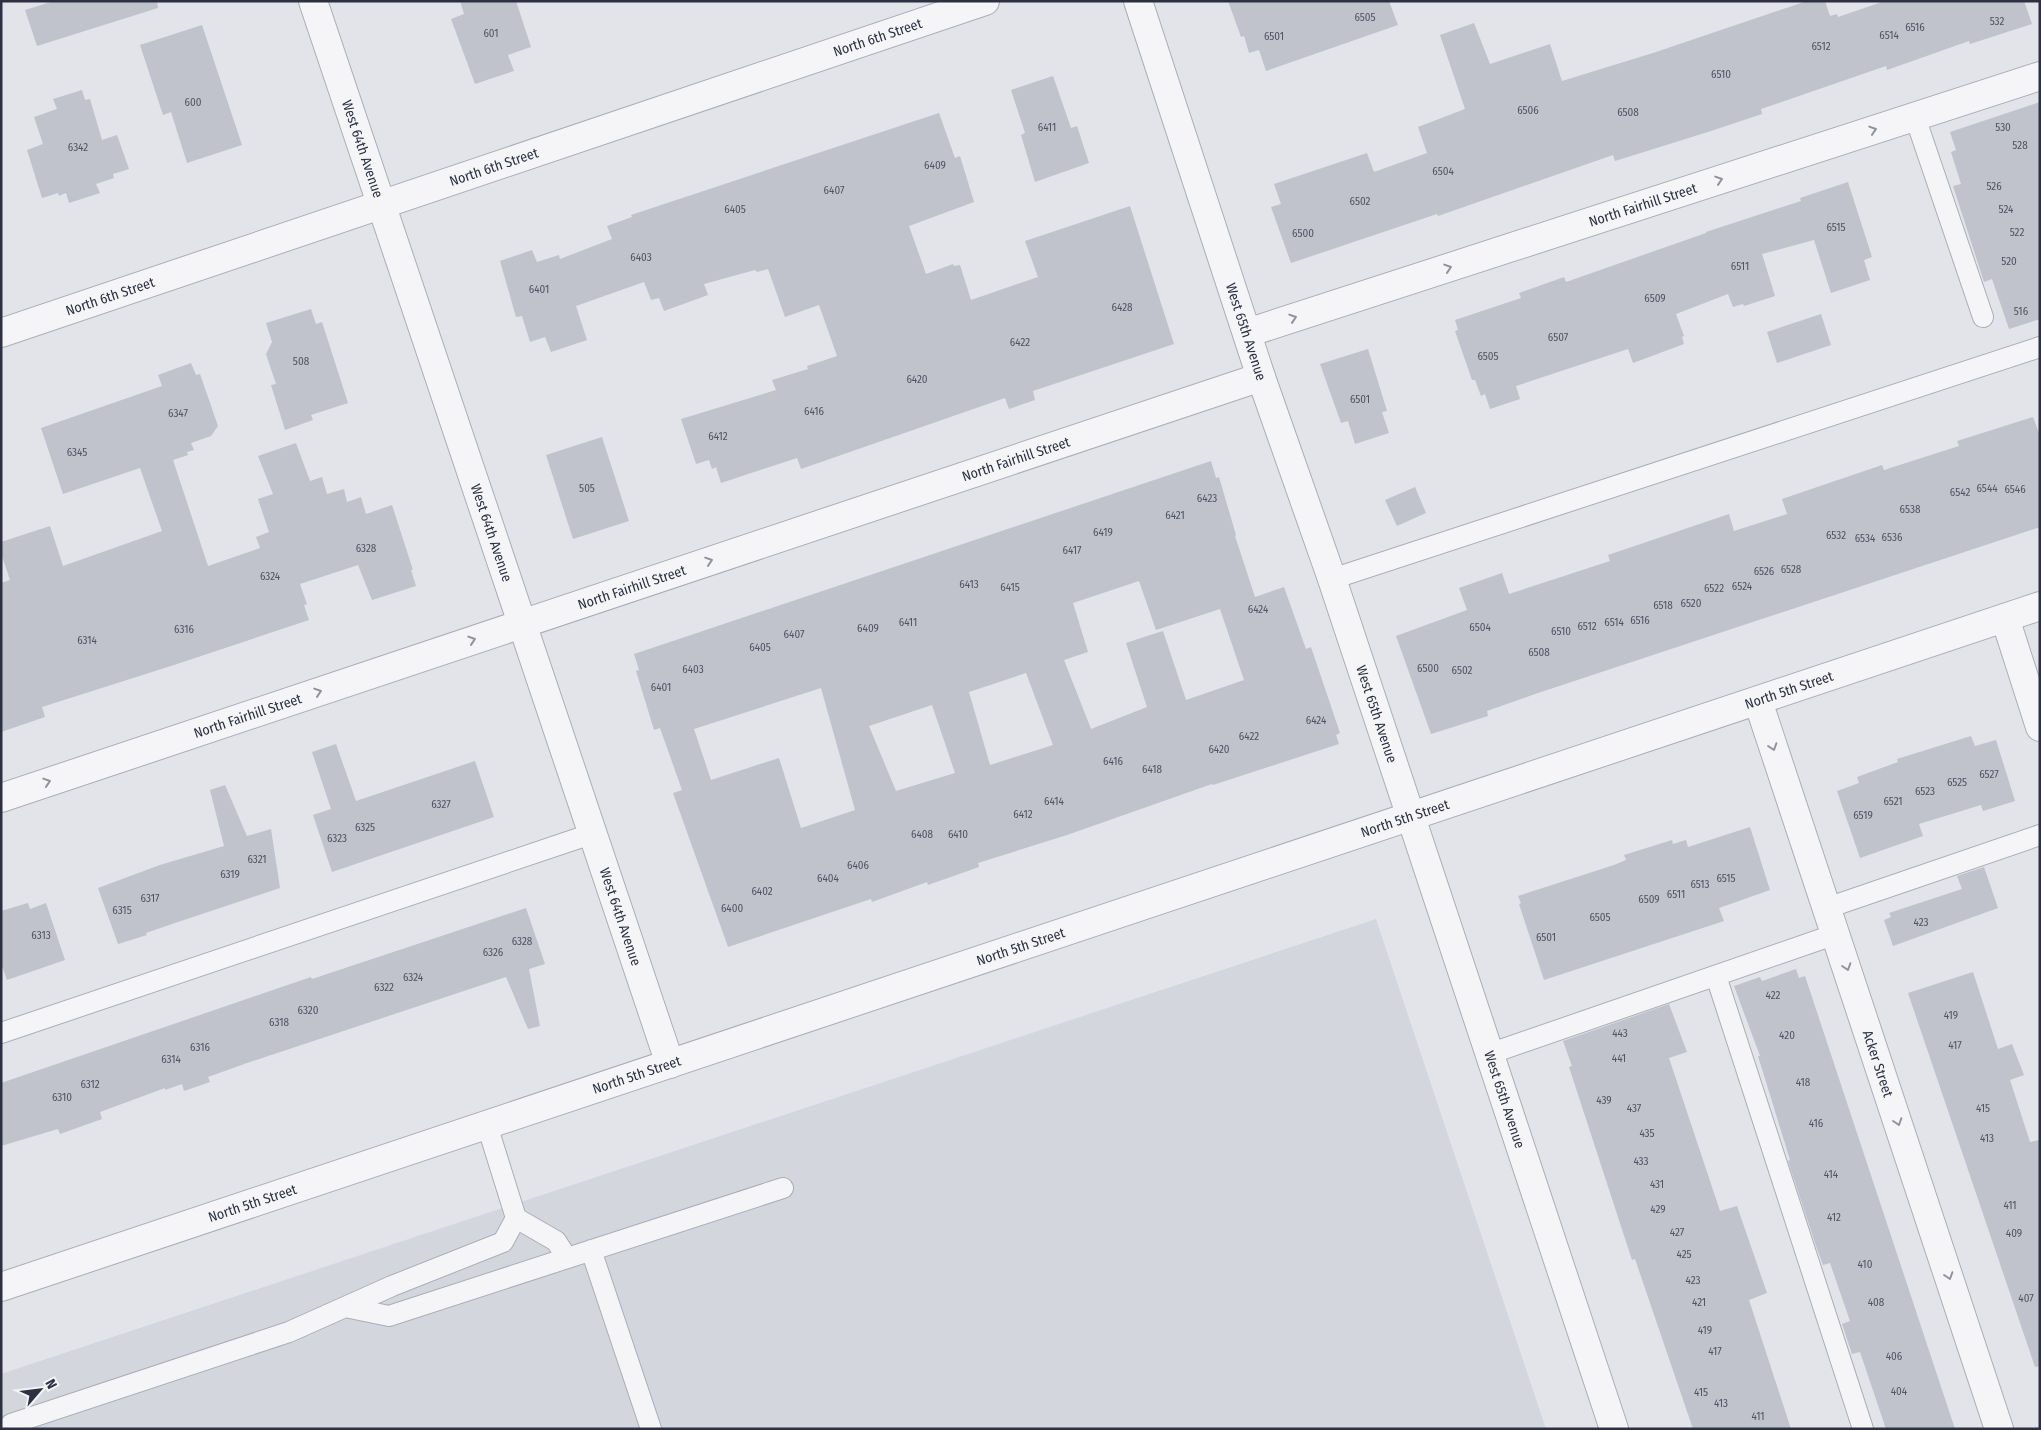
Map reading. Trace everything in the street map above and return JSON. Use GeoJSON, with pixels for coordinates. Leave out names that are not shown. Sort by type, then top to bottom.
{"type":"FeatureCollection","features":[{"type":"Feature","properties":{"kind":"street","name":"West 64th Avenue"},"geometry":{"type":"LineString","coordinates":[[313,1],[524,623],[670,1064]]}},
{"type":"Feature","properties":{"kind":"street","name":"North 6th Street"},"geometry":{"type":"LineString","coordinates":[[1,332],[381,206],[985,1]]}},
{"type":"Feature","properties":{"kind":"street","name":"West 65th Avenue"},"geometry":{"type":"LineString","coordinates":[[1138,1],[1261,377],[1332,579],[1614,1429]]}},
{"type":"Feature","properties":{"kind":"street","name":"North Fairhill Street"},"geometry":{"type":"LineString","coordinates":[[1247,333],[2040,76]]}},
{"type":"Feature","properties":{"kind":"street","name":"North Fairhill Street"},"geometry":{"type":"LineString","coordinates":[[1,798],[1261,377]]}},
{"type":"Feature","properties":{"kind":"street","name":"North 5th Street"},"geometry":{"type":"LineString","coordinates":[[1,1287],[2040,606]]}},
{"type":"Feature","properties":{"kind":"street"},"geometry":{"type":"LineString","coordinates":[[2005,618],[2040,727]]}},
{"type":"Feature","properties":{"kind":"street","name":"Acker Street"},"geometry":{"type":"LineString","coordinates":[[1758,700],[1999,1429]]}},
{"type":"Feature","properties":{"kind":"lane"},"geometry":{"type":"LineString","coordinates":[[1915,117],[1983,317]]}},
{"type":"Feature","properties":{"kind":"lane"},"geometry":{"type":"LineString","coordinates":[[1332,579],[2040,347]]}},
{"type":"Feature","properties":{"kind":"lane"},"geometry":{"type":"LineString","coordinates":[[1,1033],[594,833]]}},
{"type":"Feature","properties":{"kind":"lane"},"geometry":{"type":"LineString","coordinates":[[1827,908],[2040,835]]}},
{"type":"Feature","properties":{"kind":"lane"},"geometry":{"type":"LineString","coordinates":[[1489,1054],[1836,934]]}},
{"type":"Feature","properties":{"kind":"lane"},"geometry":{"type":"LineString","coordinates":[[1716,976],[1863,1429]]}},
{"type":"Feature","properties":{"kind":"lane"},"geometry":{"type":"LineString","coordinates":[[487,1125],[516,1218],[556,1241],[568,1258]]}},
{"type":"Feature","properties":{"kind":"lane"},"geometry":{"type":"LineString","coordinates":[[346,1306],[389,1316],[783,1188]]}},
{"type":"Feature","properties":{"kind":"lane"},"geometry":{"type":"LineString","coordinates":[[11,1424],[289,1332],[392,1286],[503,1242],[516,1218]]}},
{"type":"Feature","properties":{"kind":"lane"},"geometry":{"type":"LineString","coordinates":[[592,1250],[651,1429]]}},
{"type":"Feature","properties":{"kind":"shaded area"},"geometry":{"type":"Polygon","coordinates":[[[1376,919],[1546,1429],[1,1429],[1,1374],[1376,919]]]}},
{"type":"Feature","properties":{"kind":"building"},"geometry":{"type":"Polygon","coordinates":[[[54,1],[157,1],[158,8],[37,46],[25,10],[54,1]]]}},
{"type":"Feature","properties":{"kind":"building"},"geometry":{"type":"Polygon","coordinates":[[[460,1],[516,1],[531,47],[508,55],[514,71],[475,84],[451,19],[464,14],[460,1]]]}},
{"type":"Feature","properties":{"kind":"building"},"geometry":{"type":"Polygon","coordinates":[[[1228,1],[1389,1],[1398,25],[1266,71],[1259,50],[1249,53],[1244,36],[1241,37],[1228,1]]]}},
{"type":"Feature","properties":{"kind":"building"},"geometry":{"type":"Polygon","coordinates":[[[1807,1],[1825,1],[1830,16],[1837,14],[1838,17],[1885,1],[2024,1],[2032,24],[1970,44],[1969,41],[1887,70],[1886,66],[1761,109],[1762,114],[1711,131],[1615,161],[1613,155],[1438,216],[1437,214],[1291,263],[1271,207],[1281,204],[1274,184],[1367,153],[1374,172],[1427,153],[1418,127],[1465,109],[1440,35],[1474,23],[1490,64],[1550,44],[1562,81],[1653,53],[1807,1]]]}},
{"type":"Feature","properties":{"kind":"building"},"geometry":{"type":"Polygon","coordinates":[[[202,25],[242,145],[187,163],[171,112],[163,115],[140,45],[202,25]]]}},
{"type":"Feature","properties":{"kind":"building"},"geometry":{"type":"Polygon","coordinates":[[[1053,76],[1071,128],[1077,126],[1089,163],[1035,182],[1021,135],[1025,133],[1011,90],[1053,76]]]}},
{"type":"Feature","properties":{"kind":"building"},"geometry":{"type":"Polygon","coordinates":[[[82,90],[85,100],[90,99],[102,140],[117,135],[129,169],[113,174],[114,178],[96,184],[100,193],[69,203],[66,193],[59,196],[58,193],[42,198],[27,150],[43,144],[34,117],[57,109],[53,99],[82,90]]]}},
{"type":"Feature","properties":{"kind":"building"},"geometry":{"type":"Polygon","coordinates":[[[2040,102],[2040,319],[2009,329],[1992,279],[1984,282],[1953,186],[1961,184],[1951,152],[1956,150],[1950,132],[2040,102]]]}},
{"type":"Feature","properties":{"kind":"building"},"geometry":{"type":"Polygon","coordinates":[[[939,113],[955,158],[960,156],[974,202],[909,226],[926,274],[953,264],[954,266],[960,265],[971,300],[1038,277],[1025,241],[1130,206],[1174,344],[1033,391],[1035,400],[1009,409],[1005,398],[801,469],[797,458],[721,483],[716,467],[712,469],[709,460],[696,464],[681,419],[776,390],[772,380],[808,369],[807,366],[837,356],[819,305],[785,317],[768,269],[757,272],[755,270],[704,284],[708,295],[664,311],[659,298],[651,300],[644,282],[576,306],[587,340],[551,352],[545,337],[530,342],[522,316],[516,317],[500,261],[532,250],[537,262],[559,255],[560,259],[612,239],[607,226],[632,217],[631,215],[939,113]]]}},
{"type":"Feature","properties":{"kind":"building"},"geometry":{"type":"Polygon","coordinates":[[[1848,182],[1872,257],[1864,260],[1870,280],[1831,293],[1814,240],[1762,254],[1775,296],[1744,306],[1743,304],[1733,307],[1728,294],[1676,314],[1684,336],[1682,337],[1684,344],[1633,363],[1628,349],[1516,386],[1520,399],[1490,409],[1485,394],[1481,396],[1475,380],[1472,380],[1455,331],[1458,330],[1455,320],[1521,298],[1519,293],[1564,277],[1566,282],[1706,232],[1801,201],[1800,198],[1848,182]]]}},
{"type":"Feature","properties":{"kind":"building"},"geometry":{"type":"Polygon","coordinates":[[[311,309],[316,324],[322,322],[348,403],[311,415],[313,420],[285,430],[271,385],[276,384],[266,354],[272,342],[266,323],[311,309]]]}},
{"type":"Feature","properties":{"kind":"building"},"geometry":{"type":"Polygon","coordinates":[[[1821,314],[1831,345],[1777,363],[1767,332],[1821,314]]]}},
{"type":"Feature","properties":{"kind":"building"},"geometry":{"type":"Polygon","coordinates":[[[1368,349],[1387,411],[1382,412],[1389,433],[1355,444],[1348,421],[1341,423],[1320,364],[1368,349]]]}},
{"type":"Feature","properties":{"kind":"building"},"geometry":{"type":"Polygon","coordinates":[[[191,363],[196,375],[200,374],[218,426],[211,436],[191,443],[194,450],[187,452],[188,455],[173,460],[208,566],[260,548],[256,537],[269,532],[258,499],[273,494],[258,456],[296,443],[310,481],[322,477],[327,494],[344,489],[347,502],[361,497],[366,514],[392,505],[413,570],[411,570],[416,586],[372,600],[358,565],[300,584],[307,604],[304,605],[309,620],[42,707],[45,717],[1,732],[1,583],[10,580],[1,553],[1,542],[50,526],[63,566],[162,531],[140,468],[63,494],[41,428],[162,386],[158,375],[191,363]]]}},
{"type":"Feature","properties":{"kind":"building"},"geometry":{"type":"Polygon","coordinates":[[[2033,417],[2040,436],[2040,527],[1535,694],[1487,711],[1488,716],[1431,734],[1396,636],[1467,610],[1459,588],[1502,573],[1509,594],[1610,561],[1608,555],[1729,514],[1734,531],[1787,514],[1782,499],[1882,465],[1884,470],[1959,446],[1957,441],[2033,417]]]}},
{"type":"Feature","properties":{"kind":"building"},"geometry":{"type":"Polygon","coordinates":[[[602,437],[629,521],[573,539],[546,455],[602,437]]]}},
{"type":"Feature","properties":{"kind":"building"},"geometry":{"type":"Polygon","coordinates":[[[1211,461],[1216,478],[1219,477],[1235,536],[1255,597],[1284,587],[1306,649],[1311,647],[1340,733],[1336,735],[1339,744],[1212,784],[1067,835],[978,863],[979,867],[928,885],[927,882],[872,902],[871,899],[728,947],[673,793],[682,790],[660,728],[654,730],[636,671],[639,670],[634,654],[1211,461]],[[1139,581],[1073,603],[1088,652],[1064,660],[1091,729],[1147,707],[1126,643],[1144,637],[1163,631],[1186,700],[1244,680],[1220,609],[1156,630],[1139,581]],[[1026,673],[969,692],[990,765],[1053,745],[1026,673]],[[821,688],[694,729],[711,780],[779,758],[801,828],[855,810],[821,688]],[[932,705],[869,726],[896,791],[955,773],[932,705]]]}},
{"type":"Feature","properties":{"kind":"building"},"geometry":{"type":"Polygon","coordinates":[[[1415,487],[1426,513],[1397,526],[1385,500],[1415,487]]]}},
{"type":"Feature","properties":{"kind":"building"},"geometry":{"type":"Polygon","coordinates":[[[1971,736],[1975,746],[1996,740],[2015,801],[1983,811],[1981,805],[1919,824],[1923,836],[1860,858],[1837,791],[1859,783],[1857,777],[1898,762],[1897,759],[1971,736]]]}},
{"type":"Feature","properties":{"kind":"building"},"geometry":{"type":"Polygon","coordinates":[[[336,744],[356,801],[475,761],[494,817],[332,872],[313,815],[331,809],[312,752],[336,744]]]}},
{"type":"Feature","properties":{"kind":"building"},"geometry":{"type":"Polygon","coordinates":[[[225,785],[247,836],[271,829],[280,888],[118,944],[98,888],[160,865],[224,846],[210,790],[225,785]]]}},
{"type":"Feature","properties":{"kind":"building"},"geometry":{"type":"Polygon","coordinates":[[[1750,827],[1770,890],[1719,908],[1724,921],[1544,980],[1518,896],[1614,865],[1626,860],[1624,855],[1672,840],[1673,844],[1686,840],[1688,847],[1750,827]]]}},
{"type":"Feature","properties":{"kind":"building"},"geometry":{"type":"Polygon","coordinates":[[[1984,867],[1998,908],[1893,946],[1884,920],[1891,917],[1889,913],[1962,889],[1957,876],[1984,867]]]}},
{"type":"Feature","properties":{"kind":"building"},"geometry":{"type":"Polygon","coordinates":[[[28,903],[30,909],[46,903],[65,960],[7,980],[1,963],[1,911],[28,903]]]}},
{"type":"Feature","properties":{"kind":"building"},"geometry":{"type":"Polygon","coordinates":[[[526,908],[545,964],[529,969],[540,1026],[528,1029],[506,977],[247,1063],[208,1077],[210,1082],[184,1091],[182,1084],[165,1090],[165,1088],[100,1112],[102,1119],[60,1134],[58,1129],[1,1146],[1,1083],[311,977],[312,979],[526,908]]]}},
{"type":"Feature","properties":{"kind":"building"},"geometry":{"type":"Polygon","coordinates":[[[1796,969],[1799,978],[1805,976],[1955,1429],[1886,1429],[1860,1352],[1852,1354],[1842,1324],[1850,1321],[1830,1263],[1823,1265],[1816,1246],[1788,1161],[1790,1160],[1758,1056],[1760,1056],[1734,986],[1760,977],[1762,981],[1796,969]]]}},
{"type":"Feature","properties":{"kind":"building"},"geometry":{"type":"Polygon","coordinates":[[[1973,972],[1998,1049],[2012,1044],[2024,1075],[2010,1080],[2030,1142],[2040,1140],[2040,1366],[2035,1367],[1908,993],[1973,972]]]}},
{"type":"Feature","properties":{"kind":"building"},"geometry":{"type":"Polygon","coordinates":[[[1669,1004],[1687,1052],[1669,1058],[1720,1211],[1737,1206],[1767,1293],[1749,1300],[1791,1429],[1693,1429],[1635,1259],[1632,1260],[1569,1067],[1572,1066],[1563,1041],[1669,1004]]]}}]}
